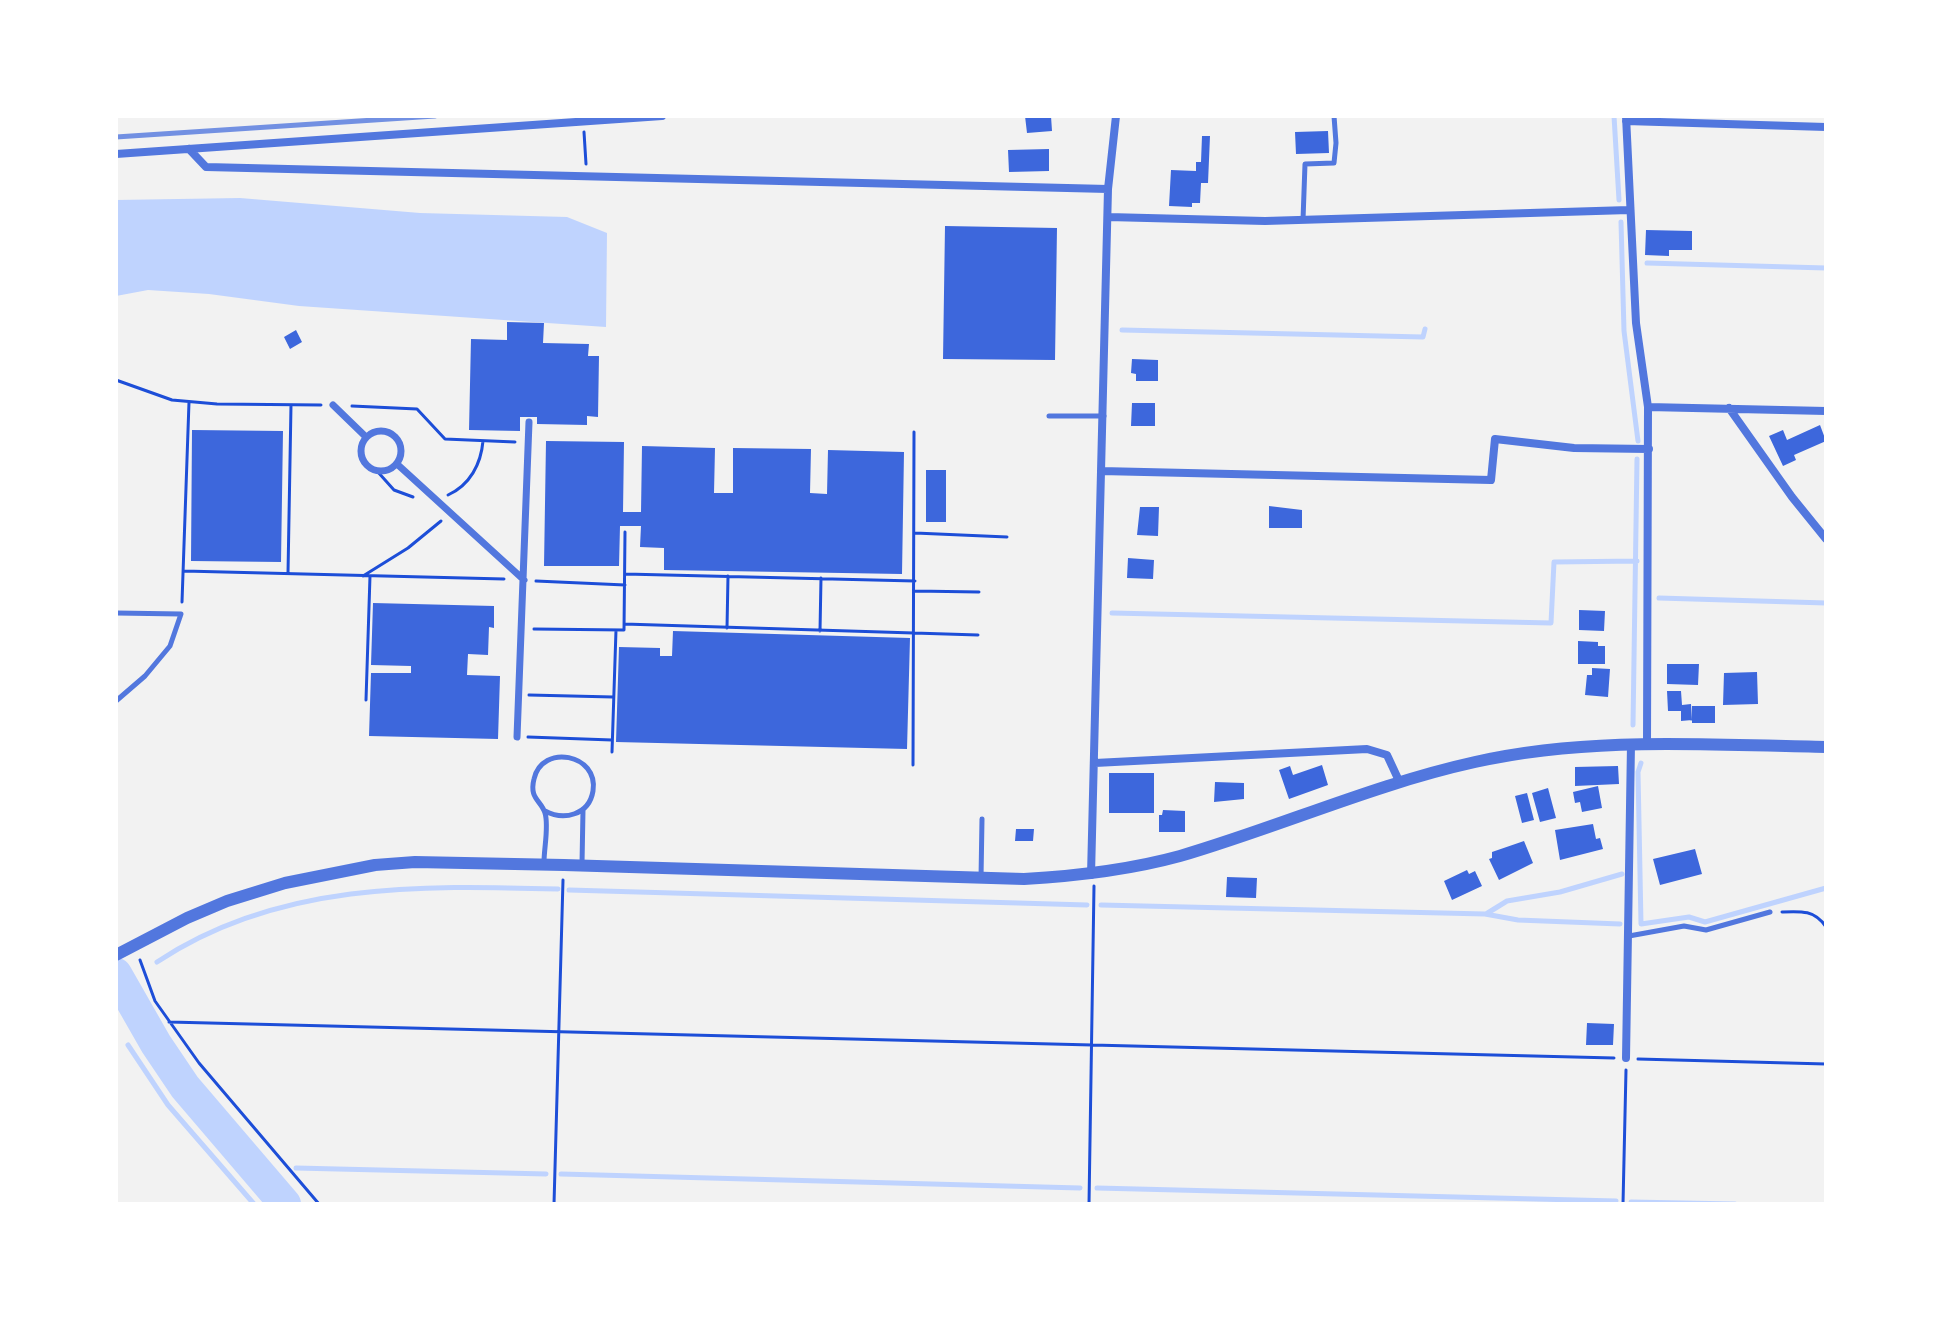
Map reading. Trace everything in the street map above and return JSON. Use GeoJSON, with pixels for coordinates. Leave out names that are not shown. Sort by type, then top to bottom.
{"type":"FeatureCollection","features":[{"type":"Feature","properties":{"kind":"street"},"geometry":{"type":"LineString","coordinates":[[116,154],[662,116]]}},
{"type":"Feature","properties":{"kind":"street"},"geometry":{"type":"LineString","coordinates":[[1091,875],[1108,189],[1116,116]]}},
{"type":"Feature","properties":{"kind":"street"},"geometry":{"type":"LineString","coordinates":[[1647,743],[1648,407],[1636,323],[1626,118],[1826,127]]}},
{"type":"Feature","properties":{"kind":"street"},"geometry":{"type":"LineString","coordinates":[[189,149],[206,167],[1108,189]]}},
{"type":"Feature","properties":{"kind":"street"},"geometry":{"type":"LineString","coordinates":[[1108,217],[1303,220],[1629,210]]}},
{"type":"Feature","properties":{"kind":"street"},"geometry":{"type":"LineString","coordinates":[[333,405],[366,437]]}},
{"type":"Feature","properties":{"kind":"street"},"geometry":{"type":"LineString","coordinates":[[1648,407],[1826,411]]}},
{"type":"Feature","properties":{"kind":"street"},"geometry":{"type":"LineString","coordinates":[[1729,408],[1826,539]]}},
{"type":"Feature","properties":{"kind":"street"},"geometry":{"type":"LineString","coordinates":[[517,737],[529,422]]}},
{"type":"Feature","properties":{"kind":"street"},"geometry":{"type":"LineString","coordinates":[[384,431],[396,437],[402,449],[397,464],[382,471],[369,467],[362,456],[366,437],[384,431]]}},
{"type":"Feature","properties":{"kind":"street"},"geometry":{"type":"LineString","coordinates":[[1101,471],[1491,480],[1495,439],[1574,448],[1649,449]]}},
{"type":"Feature","properties":{"kind":"street"},"geometry":{"type":"LineString","coordinates":[[397,464],[524,580]]}},
{"type":"Feature","properties":{"kind":"street"},"geometry":{"type":"LineString","coordinates":[[119,953],[227,901],[285,883],[334,872],[415,862],[1024,879],[1091,875],[1178,856],[1400,783],[1472,762],[1528,751],[1647,743],[1826,747]]}},
{"type":"Feature","properties":{"kind":"street"},"geometry":{"type":"LineString","coordinates":[[1626,1058],[1631,744]]}},
{"type":"Feature","properties":{"kind":"street"},"geometry":{"type":"LineString","coordinates":[[1095,763],[1367,749],[1387,755],[1400,783]]}},
{"type":"Feature","properties":{"kind":"lane"},"geometry":{"type":"LineString","coordinates":[[1303,220],[1305,164],[1334,163],[1334,116]]}},
{"type":"Feature","properties":{"kind":"lane"},"geometry":{"type":"LineString","coordinates":[[1049,416],[1104,416]]}},
{"type":"Feature","properties":{"kind":"lane"},"geometry":{"type":"LineString","coordinates":[[116,613],[181,614],[170,646],[145,676],[116,701]]}},
{"type":"Feature","properties":{"kind":"lane"},"geometry":{"type":"LineString","coordinates":[[567,756],[585,765],[593,782],[589,802],[583,809],[564,817],[545,811],[533,795],[535,775],[548,760],[567,756]]}},
{"type":"Feature","properties":{"kind":"lane"},"geometry":{"type":"LineString","coordinates":[[582,866],[583,809]]}},
{"type":"Feature","properties":{"kind":"lane"},"geometry":{"type":"LineString","coordinates":[[543,865],[545,811]]}},
{"type":"Feature","properties":{"kind":"lane"},"geometry":{"type":"LineString","coordinates":[[981,878],[982,819]]}},
{"type":"Feature","properties":{"kind":"lane"},"geometry":{"type":"LineString","coordinates":[[1629,936],[1684,926],[1706,930],[1770,912]]}},
{"type":"Feature","properties":{"kind":"path"},"geometry":{"type":"LineString","coordinates":[[583,123],[587,176]]}},
{"type":"Feature","properties":{"kind":"path"},"geometry":{"type":"LineString","coordinates":[[181,614],[189,402]]}},
{"type":"Feature","properties":{"kind":"path"},"geometry":{"type":"LineString","coordinates":[[288,574],[291,405]]}},
{"type":"Feature","properties":{"kind":"path"},"geometry":{"type":"LineString","coordinates":[[913,765],[914,432]]}},
{"type":"Feature","properties":{"kind":"path"},"geometry":{"type":"LineString","coordinates":[[363,576],[424,537],[449,513]]}},
{"type":"Feature","properties":{"kind":"path"},"geometry":{"type":"LineString","coordinates":[[522,629],[624,630],[625,532]]}},
{"type":"Feature","properties":{"kind":"path"},"geometry":{"type":"LineString","coordinates":[[915,533],[1007,537]]}},
{"type":"Feature","properties":{"kind":"path"},"geometry":{"type":"LineString","coordinates":[[184,571],[625,585]]}},
{"type":"Feature","properties":{"kind":"path"},"geometry":{"type":"LineString","coordinates":[[625,574],[915,581]]}},
{"type":"Feature","properties":{"kind":"path"},"geometry":{"type":"LineString","coordinates":[[366,700],[370,576]]}},
{"type":"Feature","properties":{"kind":"path"},"geometry":{"type":"LineString","coordinates":[[727,628],[728,576]]}},
{"type":"Feature","properties":{"kind":"path"},"geometry":{"type":"LineString","coordinates":[[820,631],[821,578]]}},
{"type":"Feature","properties":{"kind":"path"},"geometry":{"type":"LineString","coordinates":[[915,591],[979,592]]}},
{"type":"Feature","properties":{"kind":"path"},"geometry":{"type":"LineString","coordinates":[[624,624],[978,635]]}},
{"type":"Feature","properties":{"kind":"path"},"geometry":{"type":"LineString","coordinates":[[612,752],[616,630]]}},
{"type":"Feature","properties":{"kind":"path"},"geometry":{"type":"LineString","coordinates":[[519,695],[613,697]]}},
{"type":"Feature","properties":{"kind":"path"},"geometry":{"type":"LineString","coordinates":[[517,737],[612,740]]}},
{"type":"Feature","properties":{"kind":"path"},"geometry":{"type":"LineString","coordinates":[[554,1204],[564,865]]}},
{"type":"Feature","properties":{"kind":"path"},"geometry":{"type":"LineString","coordinates":[[1089,1204],[1095,888],[1091,875]]}},
{"type":"Feature","properties":{"kind":"path"},"geometry":{"type":"LineString","coordinates":[[1770,912],[1811,912],[1826,927]]}},
{"type":"Feature","properties":{"kind":"path"},"geometry":{"type":"LineString","coordinates":[[134,945],[155,1001],[169,1022],[243,1117],[319,1204]]}},
{"type":"Feature","properties":{"kind":"path"},"geometry":{"type":"LineString","coordinates":[[169,1022],[1826,1064]]}},
{"type":"Feature","properties":{"kind":"path"},"geometry":{"type":"LineString","coordinates":[[1623,1204],[1626,1058]]}},
{"type":"Feature","properties":{"kind":"water"},"geometry":{"type":"Polygon","coordinates":[[[240,198],[420,213],[567,217],[607,233],[606,327],[299,306],[209,294],[148,290],[116,296],[116,200],[240,198]]]}},
{"type":"Feature","properties":{"kind":"building"},"geometry":{"type":"Polygon","coordinates":[[[1025,116],[1051,116],[1052,131],[1027,133],[1025,116]]]}},
{"type":"Feature","properties":{"kind":"building"},"geometry":{"type":"Polygon","coordinates":[[[1328,131],[1329,153],[1296,154],[1295,132],[1328,131]]]}},
{"type":"Feature","properties":{"kind":"building"},"geometry":{"type":"Polygon","coordinates":[[[1202,136],[1210,136],[1208,183],[1201,183],[1200,203],[1192,203],[1192,207],[1169,206],[1171,170],[1196,171],[1196,162],[1201,162],[1202,136]]]}},
{"type":"Feature","properties":{"kind":"building"},"geometry":{"type":"Polygon","coordinates":[[[1049,149],[1049,171],[1009,172],[1008,150],[1049,149]]]}},
{"type":"Feature","properties":{"kind":"building"},"geometry":{"type":"Polygon","coordinates":[[[945,226],[1057,228],[1055,360],[943,359],[945,226]]]}},
{"type":"Feature","properties":{"kind":"building"},"geometry":{"type":"Polygon","coordinates":[[[1646,230],[1692,231],[1692,250],[1669,250],[1669,256],[1645,255],[1646,230]]]}},
{"type":"Feature","properties":{"kind":"building"},"geometry":{"type":"Polygon","coordinates":[[[507,322],[544,323],[543,343],[589,344],[588,356],[599,356],[598,417],[587,416],[587,425],[537,424],[537,417],[520,417],[520,431],[469,430],[471,339],[507,340],[507,322]]]}},
{"type":"Feature","properties":{"kind":"building"},"geometry":{"type":"Polygon","coordinates":[[[296,330],[302,342],[290,349],[284,337],[296,330]]]}},
{"type":"Feature","properties":{"kind":"building"},"geometry":{"type":"Polygon","coordinates":[[[1132,359],[1158,360],[1158,381],[1136,381],[1136,374],[1131,373],[1132,359]]]}},
{"type":"Feature","properties":{"kind":"building"},"geometry":{"type":"Polygon","coordinates":[[[1132,403],[1155,403],[1155,426],[1131,426],[1132,403]]]}},
{"type":"Feature","properties":{"kind":"building"},"geometry":{"type":"Polygon","coordinates":[[[1820,425],[1826,441],[1794,455],[1796,460],[1783,466],[1769,436],[1783,430],[1787,440],[1820,425]]]}},
{"type":"Feature","properties":{"kind":"building"},"geometry":{"type":"Polygon","coordinates":[[[192,430],[283,431],[281,562],[191,561],[192,430]]]}},
{"type":"Feature","properties":{"kind":"building"},"geometry":{"type":"Polygon","coordinates":[[[546,441],[624,442],[623,512],[641,512],[642,446],[715,448],[714,493],[733,493],[733,448],[811,449],[810,493],[827,494],[828,450],[904,452],[902,574],[664,570],[664,548],[640,547],[641,526],[620,526],[619,566],[544,566],[546,441]]]}},
{"type":"Feature","properties":{"kind":"building"},"geometry":{"type":"Polygon","coordinates":[[[926,470],[946,470],[946,522],[926,522],[926,470]]]}},
{"type":"Feature","properties":{"kind":"building"},"geometry":{"type":"Polygon","coordinates":[[[1269,506],[1302,510],[1302,528],[1269,528],[1269,506]]]}},
{"type":"Feature","properties":{"kind":"building"},"geometry":{"type":"Polygon","coordinates":[[[1140,507],[1159,507],[1158,536],[1137,535],[1140,507]]]}},
{"type":"Feature","properties":{"kind":"building"},"geometry":{"type":"Polygon","coordinates":[[[1128,558],[1154,560],[1153,579],[1127,578],[1128,558]]]}},
{"type":"Feature","properties":{"kind":"building"},"geometry":{"type":"Polygon","coordinates":[[[373,603],[494,606],[494,628],[489,627],[488,655],[468,654],[467,675],[500,676],[498,739],[369,736],[371,673],[411,673],[411,666],[371,665],[373,603]]]}},
{"type":"Feature","properties":{"kind":"building"},"geometry":{"type":"Polygon","coordinates":[[[1579,610],[1605,611],[1604,631],[1579,630],[1579,610]]]}},
{"type":"Feature","properties":{"kind":"building"},"geometry":{"type":"Polygon","coordinates":[[[673,631],[910,638],[907,749],[616,742],[619,647],[660,648],[660,656],[672,656],[673,631]]]}},
{"type":"Feature","properties":{"kind":"building"},"geometry":{"type":"Polygon","coordinates":[[[1578,641],[1598,642],[1598,646],[1605,646],[1605,664],[1578,664],[1578,641]]]}},
{"type":"Feature","properties":{"kind":"building"},"geometry":{"type":"Polygon","coordinates":[[[1667,664],[1699,664],[1698,685],[1667,684],[1667,664]]]}},
{"type":"Feature","properties":{"kind":"building"},"geometry":{"type":"Polygon","coordinates":[[[1592,668],[1610,669],[1608,697],[1585,695],[1587,675],[1592,675],[1592,668]]]}},
{"type":"Feature","properties":{"kind":"building"},"geometry":{"type":"Polygon","coordinates":[[[1757,672],[1758,704],[1723,705],[1724,673],[1757,672]]]}},
{"type":"Feature","properties":{"kind":"building"},"geometry":{"type":"Polygon","coordinates":[[[1667,691],[1681,691],[1682,705],[1691,704],[1692,720],[1681,721],[1681,711],[1668,711],[1667,691]]]}},
{"type":"Feature","properties":{"kind":"building"},"geometry":{"type":"Polygon","coordinates":[[[1692,706],[1715,706],[1715,723],[1692,723],[1692,706]]]}},
{"type":"Feature","properties":{"kind":"building"},"geometry":{"type":"Polygon","coordinates":[[[1322,765],[1328,785],[1289,799],[1279,770],[1290,766],[1293,775],[1322,765]]]}},
{"type":"Feature","properties":{"kind":"building"},"geometry":{"type":"Polygon","coordinates":[[[1618,766],[1619,784],[1575,786],[1575,767],[1618,766]]]}},
{"type":"Feature","properties":{"kind":"building"},"geometry":{"type":"Polygon","coordinates":[[[1109,773],[1154,773],[1154,813],[1109,813],[1109,773]]]}},
{"type":"Feature","properties":{"kind":"building"},"geometry":{"type":"Polygon","coordinates":[[[1215,782],[1244,783],[1244,799],[1214,802],[1215,782]]]}},
{"type":"Feature","properties":{"kind":"building"},"geometry":{"type":"Polygon","coordinates":[[[1598,786],[1602,808],[1582,812],[1580,802],[1575,803],[1573,792],[1598,786]]]}},
{"type":"Feature","properties":{"kind":"building"},"geometry":{"type":"Polygon","coordinates":[[[1548,788],[1556,818],[1540,822],[1532,793],[1548,788]]]}},
{"type":"Feature","properties":{"kind":"building"},"geometry":{"type":"Polygon","coordinates":[[[1527,793],[1534,820],[1522,823],[1515,796],[1527,793]]]}},
{"type":"Feature","properties":{"kind":"building"},"geometry":{"type":"Polygon","coordinates":[[[1163,810],[1185,811],[1185,832],[1159,832],[1159,815],[1163,810]]]}},
{"type":"Feature","properties":{"kind":"building"},"geometry":{"type":"Polygon","coordinates":[[[1593,824],[1596,839],[1600,838],[1603,849],[1560,860],[1555,830],[1593,824]]]}},
{"type":"Feature","properties":{"kind":"building"},"geometry":{"type":"Polygon","coordinates":[[[1016,829],[1034,829],[1033,841],[1015,841],[1016,829]]]}},
{"type":"Feature","properties":{"kind":"building"},"geometry":{"type":"Polygon","coordinates":[[[1524,841],[1533,863],[1499,880],[1489,859],[1492,852],[1524,841]]]}},
{"type":"Feature","properties":{"kind":"building"},"geometry":{"type":"Polygon","coordinates":[[[1695,849],[1702,874],[1660,885],[1653,859],[1695,849]]]}},
{"type":"Feature","properties":{"kind":"building"},"geometry":{"type":"Polygon","coordinates":[[[1467,870],[1469,874],[1475,871],[1482,886],[1452,900],[1444,881],[1467,870]]]}},
{"type":"Feature","properties":{"kind":"building"},"geometry":{"type":"Polygon","coordinates":[[[1227,877],[1257,878],[1256,898],[1226,897],[1227,877]]]}},
{"type":"Feature","properties":{"kind":"building"},"geometry":{"type":"Polygon","coordinates":[[[1587,1023],[1614,1024],[1613,1045],[1586,1045],[1587,1023]]]}},
{"type":"Feature","properties":{"kind":"waterway"},"geometry":{"type":"LineString","coordinates":[[1614,116],[1619,200]]}},
{"type":"Feature","properties":{"kind":"waterway"},"geometry":{"type":"LineString","coordinates":[[1621,222],[1624,331],[1638,441]]}},
{"type":"Feature","properties":{"kind":"waterway"},"geometry":{"type":"LineString","coordinates":[[1647,263],[1826,268]]}},
{"type":"Feature","properties":{"kind":"waterway"},"geometry":{"type":"LineString","coordinates":[[1122,330],[1423,337],[1425,329]]}},
{"type":"Feature","properties":{"kind":"waterway"},"geometry":{"type":"LineString","coordinates":[[1633,725],[1637,459]]}},
{"type":"Feature","properties":{"kind":"waterway"},"geometry":{"type":"LineString","coordinates":[[1112,613],[1551,623],[1554,562],[1637,561]]}},
{"type":"Feature","properties":{"kind":"waterway"},"geometry":{"type":"LineString","coordinates":[[1659,598],[1826,603]]}},
{"type":"Feature","properties":{"kind":"waterway"},"geometry":{"type":"LineString","coordinates":[[1641,763],[1638,772],[1641,924],[1689,917],[1705,922],[1826,888]]}},
{"type":"Feature","properties":{"kind":"waterway"},"geometry":{"type":"LineString","coordinates":[[1486,914],[1507,901],[1560,892],[1622,874]]}},
{"type":"Feature","properties":{"kind":"waterway"},"geometry":{"type":"LineString","coordinates":[[157,962],[203,936],[251,916],[300,903],[402,889],[558,889]]}},
{"type":"Feature","properties":{"kind":"waterway"},"geometry":{"type":"LineString","coordinates":[[569,890],[1087,905]]}},
{"type":"Feature","properties":{"kind":"waterway"},"geometry":{"type":"LineString","coordinates":[[1101,905],[1485,914],[1518,920],[1620,924]]}},
{"type":"Feature","properties":{"kind":"waterway"},"geometry":{"type":"LineString","coordinates":[[116,974],[185,1087],[285,1204]]}},
{"type":"Feature","properties":{"kind":"waterway"},"geometry":{"type":"LineString","coordinates":[[123,987],[132,981]]}},
{"type":"Feature","properties":{"kind":"waterway"},"geometry":{"type":"LineString","coordinates":[[128,1045],[168,1105],[254,1204]]}},
{"type":"Feature","properties":{"kind":"waterway"},"geometry":{"type":"LineString","coordinates":[[296,1168],[546,1174]]}},
{"type":"Feature","properties":{"kind":"waterway"},"geometry":{"type":"LineString","coordinates":[[561,1174],[1080,1188]]}},
{"type":"Feature","properties":{"kind":"waterway"},"geometry":{"type":"LineString","coordinates":[[1097,1188],[1616,1201]]}},
{"type":"Feature","properties":{"kind":"waterway"},"geometry":{"type":"LineString","coordinates":[[1631,1202],[1735,1204]]}},
{"type":"Feature","properties":{"kind":"railway"},"geometry":{"type":"LineString","coordinates":[[116,137],[435,116]]}}]}
